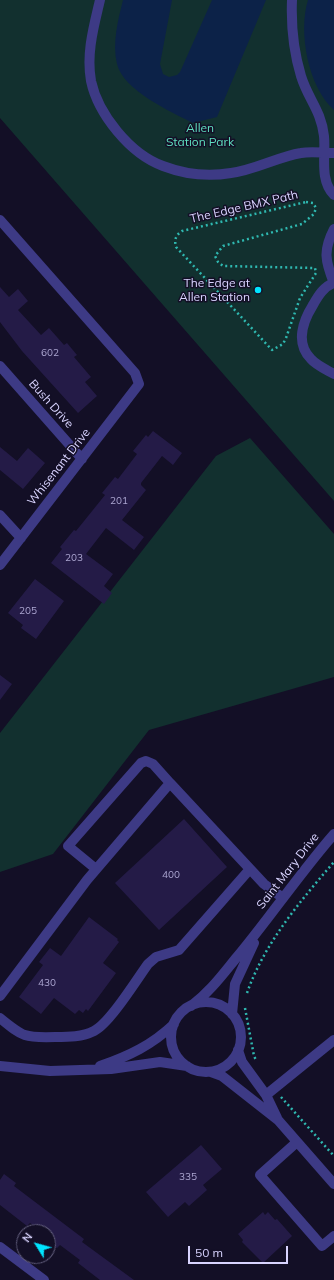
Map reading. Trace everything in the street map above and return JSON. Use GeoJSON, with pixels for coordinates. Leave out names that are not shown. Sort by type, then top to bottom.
{"type":"FeatureCollection","features":[{"type":"Feature","properties":{"kind":"street"},"geometry":{"type":"LineString","coordinates":[[100,0],[90,40],[89,63],[91,81],[97,100],[109,120],[122,137],[141,153],[161,165],[180,172],[200,175],[232,173],[302,152],[330,153]]}},
{"type":"Feature","properties":{"kind":"street"},"geometry":{"type":"LineString","coordinates":[[292,0],[296,56],[301,77],[322,121],[330,153],[325,177],[329,190],[334,195]]}},
{"type":"Feature","properties":{"kind":"street","name":"Whisenant Drive"},"geometry":{"type":"LineString","coordinates":[[0,220],[135,373],[139,384],[0,565]]}},
{"type":"Feature","properties":{"kind":"street"},"geometry":{"type":"LineString","coordinates":[[334,228],[327,244],[326,255],[326,265],[334,283],[321,292],[305,318],[302,332],[304,347],[311,360],[334,374]]}},
{"type":"Feature","properties":{"kind":"street","name":"Bush Drive"},"geometry":{"type":"LineString","coordinates":[[0,366],[82,459]]}},
{"type":"Feature","properties":{"kind":"street"},"geometry":{"type":"LineString","coordinates":[[0,514],[21,538]]}},
{"type":"Feature","properties":{"kind":"street"},"geometry":{"type":"LineString","coordinates":[[96,869],[68,846],[141,763],[146,761],[153,764],[264,884],[283,898]]}},
{"type":"Feature","properties":{"kind":"street"},"geometry":{"type":"LineString","coordinates":[[0,996],[96,869],[170,783]]}},
{"type":"Feature","properties":{"kind":"street","name":"Saint Mary Drive"},"geometry":{"type":"LineString","coordinates":[[192,1006],[205,996],[263,925],[308,864],[334,834]]}},
{"type":"Feature","properties":{"kind":"street"},"geometry":{"type":"LineString","coordinates":[[0,1018],[22,1035],[38,1038],[78,1036],[96,1030],[107,1021],[148,964],[156,957],[179,950],[250,869]]}},
{"type":"Feature","properties":{"kind":"street","name":"Saint Mary Drive"},"geometry":{"type":"LineString","coordinates":[[232,1014],[235,984],[263,925]]}},
{"type":"Feature","properties":{"kind":"street"},"geometry":{"type":"LineString","coordinates":[[91,1069],[140,1050],[161,1036],[174,1024],[184,1010],[202,1003],[213,1003],[223,1007],[232,1014],[240,1031],[241,1041],[238,1050],[228,1065],[211,1072]]}},
{"type":"Feature","properties":{"kind":"street"},"geometry":{"type":"LineString","coordinates":[[174,1024],[171,1033],[173,1047],[180,1060],[194,1070],[211,1072],[222,1076],[278,1120],[334,1184]]}},
{"type":"Feature","properties":{"kind":"street"},"geometry":{"type":"LineString","coordinates":[[270,1092],[334,1040]]}},
{"type":"Feature","properties":{"kind":"street"},"geometry":{"type":"LineString","coordinates":[[238,1050],[246,1069],[270,1092],[278,1120]]}},
{"type":"Feature","properties":{"kind":"street"},"geometry":{"type":"LineString","coordinates":[[0,1066],[50,1071],[111,1069],[160,1062],[187,1066]]}},
{"type":"Feature","properties":{"kind":"street"},"geometry":{"type":"LineString","coordinates":[[297,1142],[260,1175],[322,1246],[334,1236]]}},
{"type":"Feature","properties":{"kind":"street"},"geometry":{"type":"LineString","coordinates":[[0,1247],[44,1280]]}},
{"type":"Feature","properties":{"kind":"path","name":"The Edge BMX Path"},"geometry":{"type":"LineString","coordinates":[[306,202],[313,203],[316,208],[314,214],[302,224],[223,246],[215,256],[222,266],[315,268],[316,273],[300,298],[283,344],[272,350],[176,247],[174,241],[177,234],[182,230],[306,202]]}},
{"type":"Feature","properties":{"kind":"path"},"geometry":{"type":"LineString","coordinates":[[245,998],[253,976],[268,947],[334,862]]}},
{"type":"Feature","properties":{"kind":"path"},"geometry":{"type":"LineString","coordinates":[[245,1003],[254,1056],[259,1065]]}},
{"type":"Feature","properties":{"kind":"path"},"geometry":{"type":"LineString","coordinates":[[270,1092],[334,1156]]}},
{"type":"Feature","properties":{"kind":"green space","name":"Allen Station Park"},"geometry":{"type":"Polygon","coordinates":[[[0,0],[334,0],[334,501],[0,118],[0,0]]]}},
{"type":"Feature","properties":{"kind":"green space"},"geometry":{"type":"Polygon","coordinates":[[[250,438],[334,534],[334,677],[149,730],[53,854],[0,872],[0,733],[216,456],[250,438]]]}},
{"type":"Feature","properties":{"kind":"water"},"geometry":{"type":"Polygon","coordinates":[[[123,0],[172,0],[160,64],[163,74],[169,77],[177,75],[180,72],[212,0],[266,0],[217,117],[193,123],[149,99],[128,83],[121,74],[117,64],[115,48],[116,32],[123,0]]]}},
{"type":"Feature","properties":{"kind":"water"},"geometry":{"type":"Polygon","coordinates":[[[308,0],[334,0],[334,110],[325,100],[318,88],[312,74],[308,58],[304,27],[308,0]]]}},
{"type":"Feature","properties":{"kind":"building"},"geometry":{"type":"Polygon","coordinates":[[[0,287],[9,297],[18,289],[28,301],[18,310],[41,335],[49,328],[64,345],[67,343],[77,355],[74,357],[91,377],[85,382],[97,396],[78,413],[22,351],[0,322],[0,287]]]}},
{"type":"Feature","properties":{"kind":"building"},"geometry":{"type":"Polygon","coordinates":[[[153,431],[182,453],[173,465],[162,456],[141,483],[146,490],[122,520],[144,537],[134,550],[106,528],[86,554],[113,574],[104,586],[112,593],[104,604],[51,563],[62,549],[60,547],[74,530],[76,531],[105,495],[102,493],[115,477],[118,479],[137,454],[133,451],[146,435],[148,437],[153,431]]]}},
{"type":"Feature","properties":{"kind":"building"},"geometry":{"type":"Polygon","coordinates":[[[0,447],[17,461],[28,448],[45,463],[23,489],[0,470],[0,447]]]}},
{"type":"Feature","properties":{"kind":"building"},"geometry":{"type":"Polygon","coordinates":[[[35,579],[64,601],[36,639],[21,628],[23,625],[8,613],[35,579]]]}},
{"type":"Feature","properties":{"kind":"building"},"geometry":{"type":"Polygon","coordinates":[[[0,675],[12,684],[0,700],[0,675]]]}},
{"type":"Feature","properties":{"kind":"building"},"geometry":{"type":"Polygon","coordinates":[[[184,819],[227,867],[159,930],[115,883],[184,819]]]}},
{"type":"Feature","properties":{"kind":"building"},"geometry":{"type":"Polygon","coordinates":[[[89,917],[118,939],[117,940],[119,942],[103,963],[116,973],[88,1011],[86,1009],[83,1013],[79,1010],[75,1014],[54,998],[41,1014],[19,997],[43,965],[39,962],[50,948],[61,956],[89,917]]]}},
{"type":"Feature","properties":{"kind":"building"},"geometry":{"type":"Polygon","coordinates":[[[201,1145],[222,1169],[203,1185],[207,1190],[189,1206],[185,1202],[168,1217],[146,1192],[201,1145]]]}},
{"type":"Feature","properties":{"kind":"building"},"geometry":{"type":"Polygon","coordinates":[[[4,1174],[16,1183],[14,1186],[84,1239],[82,1242],[134,1280],[100,1280],[78,1263],[80,1260],[60,1245],[56,1247],[56,1224],[24,1224],[0,1205],[0,1180],[4,1174]]]}},
{"type":"Feature","properties":{"kind":"building"},"geometry":{"type":"Polygon","coordinates":[[[263,1212],[265,1215],[268,1212],[275,1220],[277,1219],[292,1236],[263,1263],[242,1242],[243,1240],[238,1234],[263,1212]]]}},
{"type":"Feature","properties":{"kind":"place","name":"The Edge at Allen Station"},"geometry":{"type":"Point","coordinates":[258,290]}}]}
